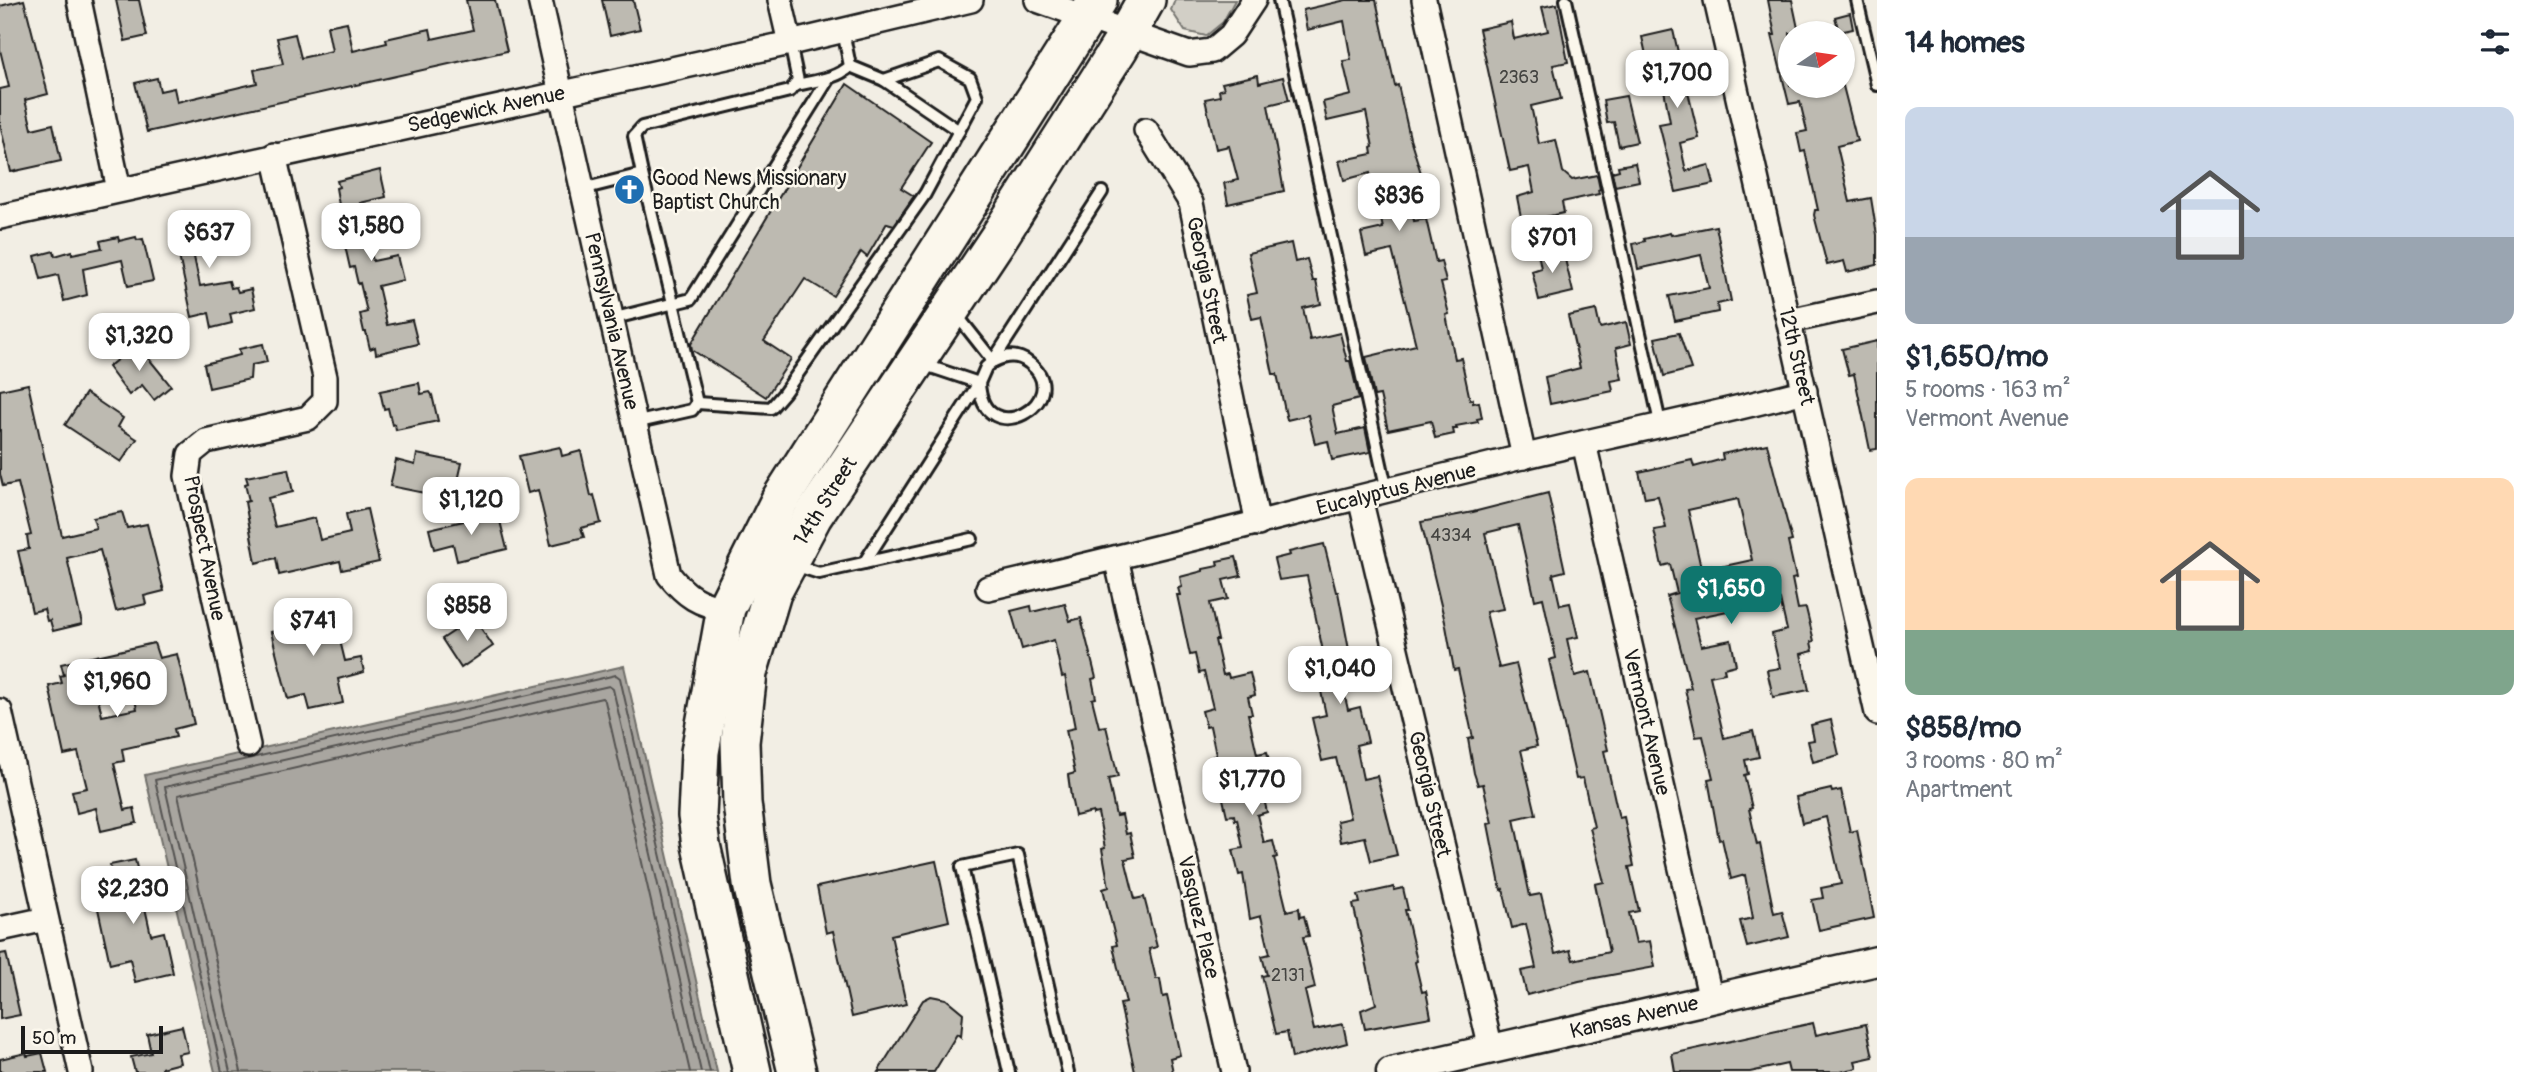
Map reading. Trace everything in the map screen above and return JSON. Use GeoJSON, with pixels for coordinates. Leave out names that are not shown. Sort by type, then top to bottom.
{"type":"FeatureCollection","features":[{"type":"Feature","properties":{"kind":"main road","name":"14th Street"},"geometry":{"type":"LineString","coordinates":[[797,1072],[752,884],[742,803],[740,741],[748,673],[772,593],[813,516],[951,309],[1129,32],[1146,0]]}},
{"type":"Feature","properties":{"kind":"main road","name":"14th Street"},"geometry":{"type":"LineString","coordinates":[[752,1072],[701,845],[697,816],[700,751],[726,608],[780,500],[1093,9]]}},
{"type":"Feature","properties":{"kind":"street"},"geometry":{"type":"LineString","coordinates":[[79,0],[120,190]]}},
{"type":"Feature","properties":{"kind":"street","name":"Pennsylvania Avenue"},"geometry":{"type":"LineString","coordinates":[[540,0],[669,575],[684,593],[712,607],[726,608]]}},
{"type":"Feature","properties":{"kind":"street"},"geometry":{"type":"LineString","coordinates":[[780,0],[790,43]]}},
{"type":"Feature","properties":{"kind":"street","name":"Sedgewick Avenue"},"geometry":{"type":"LineString","coordinates":[[0,217],[790,43],[971,0]]}},
{"type":"Feature","properties":{"kind":"street"},"geometry":{"type":"LineString","coordinates":[[1037,0],[1093,9],[1129,32],[1189,54],[1212,51],[1231,35],[1254,0]]}},
{"type":"Feature","properties":{"kind":"street"},"geometry":{"type":"LineString","coordinates":[[1424,0],[1524,457]]}},
{"type":"Feature","properties":{"kind":"street","name":"12th Street"},"geometry":{"type":"LineString","coordinates":[[1716,0],[1877,713]]}},
{"type":"Feature","properties":{"kind":"street","name":"Georgia Street"},"geometry":{"type":"LineString","coordinates":[[1146,130],[1191,203],[1258,523]]}},
{"type":"Feature","properties":{"kind":"street","name":"Prospect Avenue"},"geometry":{"type":"LineString","coordinates":[[248,745],[187,476],[190,454],[206,441],[308,418],[325,401],[325,377],[274,155]]}},
{"type":"Feature","properties":{"kind":"street"},"geometry":{"type":"LineString","coordinates":[[1789,321],[1877,302]]}},
{"type":"Feature","properties":{"kind":"street","name":"Eucalyptus Avenue"},"geometry":{"type":"LineString","coordinates":[[988,587],[1805,391]]}},
{"type":"Feature","properties":{"kind":"street","name":"Vermont Avenue"},"geometry":{"type":"LineString","coordinates":[[1584,443],[1711,1000]]}},
{"type":"Feature","properties":{"kind":"street","name":"Georgia Street"},"geometry":{"type":"LineString","coordinates":[[1360,498],[1491,1049]]}},
{"type":"Feature","properties":{"kind":"street","name":"Vasquez Place"},"geometry":{"type":"LineString","coordinates":[[1116,558],[1234,1072]]}},
{"type":"Feature","properties":{"kind":"street"},"geometry":{"type":"LineString","coordinates":[[0,711],[81,1072]]}},
{"type":"Feature","properties":{"kind":"street"},"geometry":{"type":"LineString","coordinates":[[0,929],[46,919]]}},
{"type":"Feature","properties":{"kind":"street","name":"Kansas Avenue"},"geometry":{"type":"LineString","coordinates":[[1391,1072],[1877,961]]}},
{"type":"Feature","properties":{"kind":"lane"},"geometry":{"type":"LineString","coordinates":[[1279,0],[1387,491]]}},
{"type":"Feature","properties":{"kind":"lane"},"geometry":{"type":"LineString","coordinates":[[1566,0],[1661,427]]}},
{"type":"Feature","properties":{"kind":"lane"},"geometry":{"type":"LineString","coordinates":[[1857,0],[1877,85]]}},
{"type":"Feature","properties":{"kind":"lane"},"geometry":{"type":"LineString","coordinates":[[843,31],[850,66]]}},
{"type":"Feature","properties":{"kind":"lane"},"geometry":{"type":"LineString","coordinates":[[790,43],[798,80],[793,88]]}},
{"type":"Feature","properties":{"kind":"lane"},"geometry":{"type":"LineString","coordinates":[[697,403],[771,408],[925,194],[977,97],[970,78],[939,61],[884,80]]}},
{"type":"Feature","properties":{"kind":"lane"},"geometry":{"type":"LineString","coordinates":[[634,423],[692,410],[697,403],[634,136],[642,127],[829,78],[844,72],[850,66]]}},
{"type":"Feature","properties":{"kind":"lane"},"geometry":{"type":"LineString","coordinates":[[850,66],[884,80],[959,131]]}},
{"type":"Feature","properties":{"kind":"lane"},"geometry":{"type":"LineString","coordinates":[[611,319],[691,299],[829,78]]}},
{"type":"Feature","properties":{"kind":"lane"},"geometry":{"type":"LineString","coordinates":[[582,189],[642,174]]}},
{"type":"Feature","properties":{"kind":"lane"},"geometry":{"type":"LineString","coordinates":[[864,563],[979,383],[982,374],[1102,192]]}},
{"type":"Feature","properties":{"kind":"lane"},"geometry":{"type":"LineString","coordinates":[[951,309],[993,361]]}},
{"type":"Feature","properties":{"kind":"lane"},"geometry":{"type":"LineString","coordinates":[[979,383],[984,404],[1000,417],[1021,417],[1037,404],[1041,384],[1032,365],[1014,356],[993,361]]}},
{"type":"Feature","properties":{"kind":"lane"},"geometry":{"type":"LineString","coordinates":[[916,362],[979,383]]}},
{"type":"Feature","properties":{"kind":"lane"},"geometry":{"type":"LineString","coordinates":[[788,564],[818,573],[972,539]]}},
{"type":"Feature","properties":{"kind":"lane"},"geometry":{"type":"LineString","coordinates":[[1009,1072],[962,867],[1018,855],[1068,1072]]}},
{"type":"Feature","properties":{"kind":"shaded area"},"geometry":{"type":"Polygon","coordinates":[[[1175,0],[1235,0],[1223,22],[1206,36],[1185,31],[1171,10],[1175,0]]]}},
{"type":"Feature","properties":{"kind":"water"},"geometry":{"type":"Polygon","coordinates":[[[624,666],[717,1072],[215,1072],[145,775],[624,666]]]}},
{"type":"Feature","properties":{"kind":"building"},"geometry":{"type":"Polygon","coordinates":[[[24,0],[48,94],[25,100],[32,129],[53,124],[61,161],[11,172],[0,124],[0,89],[9,87],[0,50],[0,6],[24,0]]]}},
{"type":"Feature","properties":{"kind":"building"},"geometry":{"type":"Polygon","coordinates":[[[116,0],[139,0],[147,36],[125,41],[116,0]]]}},
{"type":"Feature","properties":{"kind":"building"},"geometry":{"type":"Polygon","coordinates":[[[466,0],[495,0],[507,51],[147,132],[135,83],[157,78],[160,91],[174,88],[177,102],[257,83],[254,70],[283,64],[277,38],[295,34],[301,58],[332,51],[327,26],[347,22],[353,51],[387,43],[386,39],[430,29],[432,39],[473,30],[466,0]]]}},
{"type":"Feature","properties":{"kind":"building"},"geometry":{"type":"Polygon","coordinates":[[[602,0],[633,0],[640,29],[610,36],[602,0]]]}},
{"type":"Feature","properties":{"kind":"building"},"geometry":{"type":"Polygon","coordinates":[[[1346,0],[1376,0],[1395,86],[1398,85],[1410,138],[1426,189],[1408,193],[1414,221],[1426,219],[1436,262],[1441,261],[1446,282],[1441,283],[1449,314],[1446,315],[1455,359],[1461,358],[1470,400],[1473,399],[1473,403],[1479,402],[1482,418],[1477,419],[1478,422],[1456,426],[1457,429],[1453,429],[1454,434],[1435,438],[1431,421],[1388,430],[1380,395],[1374,396],[1366,357],[1416,345],[1392,250],[1366,256],[1361,233],[1383,228],[1370,173],[1344,180],[1339,161],[1372,154],[1366,112],[1327,121],[1323,102],[1351,95],[1343,61],[1351,60],[1344,21],[1307,30],[1303,10],[1346,0]]]}},
{"type":"Feature","properties":{"kind":"building"},"geometry":{"type":"Polygon","coordinates":[[[1768,0],[1792,0],[1796,21],[1778,21],[1778,59],[1772,35],[1775,35],[1768,0]]]}},
{"type":"Feature","properties":{"kind":"building"},"geometry":{"type":"Polygon","coordinates":[[[1557,4],[1568,62],[1553,65],[1561,99],[1531,106],[1539,144],[1556,140],[1563,172],[1572,180],[1597,175],[1600,189],[1599,194],[1562,202],[1564,213],[1522,222],[1517,197],[1534,192],[1529,167],[1510,171],[1479,29],[1511,22],[1514,39],[1548,31],[1542,7],[1557,4]]]}},
{"type":"Feature","properties":{"kind":"building"},"geometry":{"type":"Polygon","coordinates":[[[1850,13],[1852,21],[1836,21],[1835,17],[1850,13]]]}},
{"type":"Feature","properties":{"kind":"building"},"geometry":{"type":"Polygon","coordinates":[[[1673,30],[1682,70],[1694,68],[1698,90],[1688,92],[1699,138],[1680,143],[1686,171],[1709,165],[1714,184],[1676,192],[1659,124],[1670,122],[1658,57],[1647,59],[1642,37],[1673,30]]]}},
{"type":"Feature","properties":{"kind":"building"},"geometry":{"type":"Polygon","coordinates":[[[1258,75],[1259,83],[1283,77],[1289,100],[1268,105],[1284,191],[1228,204],[1224,183],[1238,180],[1229,146],[1216,149],[1205,99],[1220,96],[1219,90],[1224,89],[1222,83],[1258,75]]]}},
{"type":"Feature","properties":{"kind":"building"},"geometry":{"type":"Polygon","coordinates":[[[847,84],[931,142],[901,188],[914,196],[894,225],[887,223],[867,257],[861,252],[833,296],[805,279],[764,341],[791,359],[766,397],[692,350],[691,344],[847,84]]]}},
{"type":"Feature","properties":{"kind":"building"},"geometry":{"type":"Polygon","coordinates":[[[1626,96],[1637,142],[1619,146],[1614,122],[1607,123],[1603,100],[1626,96]]]}},
{"type":"Feature","properties":{"kind":"building"},"geometry":{"type":"Polygon","coordinates":[[[1788,98],[1846,98],[1857,141],[1837,146],[1850,202],[1871,198],[1877,235],[1877,265],[1847,272],[1844,261],[1827,265],[1814,215],[1815,210],[1818,210],[1805,151],[1801,152],[1797,133],[1807,131],[1800,102],[1789,104],[1788,98]]]}},
{"type":"Feature","properties":{"kind":"building"},"geometry":{"type":"Polygon","coordinates":[[[1635,163],[1639,181],[1615,186],[1612,172],[1619,170],[1618,166],[1635,163]]]}},
{"type":"Feature","properties":{"kind":"building"},"geometry":{"type":"Polygon","coordinates":[[[380,170],[386,197],[360,203],[363,219],[373,261],[397,256],[403,280],[378,286],[387,325],[412,320],[418,344],[376,354],[375,347],[370,349],[364,332],[360,314],[367,312],[354,267],[350,268],[336,206],[339,205],[336,188],[339,187],[337,181],[380,170]]]}},
{"type":"Feature","properties":{"kind":"building"},"geometry":{"type":"Polygon","coordinates":[[[213,214],[215,221],[221,220],[222,225],[236,222],[240,241],[193,252],[200,286],[229,281],[231,288],[236,287],[238,292],[251,289],[255,308],[230,314],[232,323],[212,328],[209,313],[192,317],[172,223],[213,214]]]}},
{"type":"Feature","properties":{"kind":"building"},"geometry":{"type":"Polygon","coordinates":[[[1716,226],[1731,301],[1717,304],[1718,312],[1675,321],[1669,296],[1709,288],[1701,255],[1638,269],[1633,244],[1670,233],[1671,235],[1716,226]]]}},
{"type":"Feature","properties":{"kind":"building"},"geometry":{"type":"Polygon","coordinates":[[[118,237],[119,241],[136,237],[137,240],[143,239],[153,281],[128,286],[122,260],[83,269],[87,295],[64,301],[58,275],[41,279],[35,256],[54,251],[55,256],[102,248],[100,241],[118,237]]]}},
{"type":"Feature","properties":{"kind":"building"},"geometry":{"type":"Polygon","coordinates":[[[1291,243],[1295,262],[1307,259],[1321,304],[1303,308],[1310,340],[1340,333],[1347,361],[1350,361],[1359,399],[1332,406],[1338,434],[1365,428],[1370,452],[1332,460],[1328,441],[1315,444],[1308,415],[1287,420],[1277,374],[1273,374],[1261,317],[1252,319],[1247,295],[1257,293],[1248,253],[1291,243]]]}},
{"type":"Feature","properties":{"kind":"building"},"geometry":{"type":"Polygon","coordinates":[[[1562,247],[1573,292],[1539,300],[1532,271],[1541,268],[1538,253],[1562,247]]]}},
{"type":"Feature","properties":{"kind":"building"},"geometry":{"type":"Polygon","coordinates":[[[1596,310],[1600,328],[1626,322],[1631,344],[1616,348],[1622,379],[1611,381],[1613,391],[1550,404],[1545,377],[1580,368],[1568,316],[1596,310]]]}},
{"type":"Feature","properties":{"kind":"building"},"geometry":{"type":"Polygon","coordinates":[[[1679,333],[1691,369],[1664,376],[1655,338],[1679,333]]]}},
{"type":"Feature","properties":{"kind":"building"},"geometry":{"type":"Polygon","coordinates":[[[1877,341],[1877,449],[1870,450],[1854,374],[1849,375],[1842,349],[1877,341]]]}},
{"type":"Feature","properties":{"kind":"building"},"geometry":{"type":"Polygon","coordinates":[[[137,344],[171,386],[154,400],[142,385],[129,395],[108,367],[137,344]]]}},
{"type":"Feature","properties":{"kind":"building"},"geometry":{"type":"Polygon","coordinates":[[[263,344],[267,362],[251,365],[250,379],[209,388],[204,364],[240,355],[239,349],[263,344]]]}},
{"type":"Feature","properties":{"kind":"building"},"geometry":{"type":"Polygon","coordinates":[[[419,383],[421,394],[430,392],[432,395],[438,421],[396,430],[388,408],[384,409],[380,391],[419,383]]]}},
{"type":"Feature","properties":{"kind":"building"},"geometry":{"type":"Polygon","coordinates":[[[28,384],[62,536],[96,528],[93,518],[122,512],[127,528],[147,524],[164,591],[144,596],[146,604],[116,611],[100,550],[67,558],[82,624],[53,631],[44,609],[32,612],[18,551],[29,549],[27,536],[31,535],[18,483],[3,486],[0,474],[0,390],[28,384]]]}},
{"type":"Feature","properties":{"kind":"building"},"geometry":{"type":"Polygon","coordinates":[[[86,393],[123,418],[118,427],[137,439],[121,462],[65,425],[86,393]]]}},
{"type":"Feature","properties":{"kind":"building"},"geometry":{"type":"Polygon","coordinates":[[[1767,444],[1792,541],[1788,542],[1796,578],[1792,579],[1798,609],[1806,608],[1814,641],[1811,642],[1813,651],[1801,654],[1809,690],[1773,697],[1767,670],[1780,668],[1772,634],[1787,630],[1780,600],[1694,618],[1701,646],[1731,640],[1736,665],[1724,668],[1725,673],[1710,676],[1724,738],[1753,731],[1759,757],[1745,760],[1748,774],[1744,775],[1752,808],[1749,809],[1757,845],[1760,844],[1774,913],[1782,911],[1789,937],[1747,947],[1740,921],[1753,918],[1745,875],[1731,879],[1722,839],[1719,840],[1708,779],[1713,778],[1703,736],[1696,737],[1685,689],[1691,688],[1667,596],[1677,593],[1670,564],[1662,566],[1654,530],[1666,528],[1658,496],[1645,498],[1639,472],[1692,460],[1694,467],[1723,459],[1722,454],[1767,444]],[[1738,499],[1688,510],[1701,568],[1711,565],[1711,569],[1752,560],[1738,499]]]}},
{"type":"Feature","properties":{"kind":"building"},"geometry":{"type":"Polygon","coordinates":[[[560,447],[562,456],[581,451],[591,496],[594,495],[601,523],[581,528],[584,537],[551,545],[538,490],[528,493],[519,456],[560,447]]]}},
{"type":"Feature","properties":{"kind":"building"},"geometry":{"type":"Polygon","coordinates":[[[417,454],[462,463],[454,499],[390,486],[396,460],[415,465],[417,454]]]}},
{"type":"Feature","properties":{"kind":"building"},"geometry":{"type":"Polygon","coordinates":[[[288,469],[293,492],[268,498],[275,527],[315,518],[320,540],[350,533],[346,514],[367,509],[379,562],[342,570],[340,561],[279,575],[276,558],[256,563],[245,502],[249,501],[246,477],[288,469]]]}},
{"type":"Feature","properties":{"kind":"building"},"geometry":{"type":"Polygon","coordinates":[[[1548,493],[1565,571],[1553,574],[1560,605],[1570,603],[1578,637],[1567,639],[1575,676],[1590,672],[1608,750],[1604,751],[1619,818],[1624,817],[1634,866],[1629,867],[1639,911],[1629,913],[1636,943],[1650,941],[1655,967],[1579,981],[1527,995],[1521,971],[1536,968],[1526,924],[1512,928],[1503,889],[1501,890],[1488,824],[1492,823],[1483,784],[1478,785],[1474,773],[1468,739],[1473,738],[1458,669],[1454,670],[1421,522],[1548,493]],[[1518,525],[1485,533],[1503,609],[1486,612],[1499,668],[1516,664],[1537,746],[1521,750],[1536,814],[1514,819],[1530,896],[1541,894],[1555,954],[1570,950],[1573,960],[1609,952],[1595,884],[1604,882],[1590,828],[1594,827],[1583,778],[1576,779],[1549,660],[1556,658],[1543,598],[1535,600],[1518,525]]]}},
{"type":"Feature","properties":{"kind":"building"},"geometry":{"type":"Polygon","coordinates":[[[498,513],[507,549],[457,561],[453,544],[434,549],[429,529],[498,513]]]}},
{"type":"Feature","properties":{"kind":"building"},"geometry":{"type":"Polygon","coordinates":[[[1324,544],[1338,592],[1354,676],[1341,679],[1348,710],[1360,707],[1368,742],[1356,745],[1363,779],[1377,776],[1397,855],[1371,861],[1365,837],[1341,842],[1337,821],[1350,818],[1336,758],[1322,761],[1312,718],[1326,715],[1314,658],[1324,656],[1307,576],[1279,580],[1274,559],[1290,555],[1289,552],[1324,544]]]}},
{"type":"Feature","properties":{"kind":"building"},"geometry":{"type":"Polygon","coordinates":[[[1236,557],[1241,576],[1223,580],[1228,599],[1210,603],[1218,640],[1215,640],[1223,675],[1228,674],[1229,678],[1250,673],[1255,695],[1248,697],[1252,714],[1248,714],[1257,754],[1267,752],[1271,769],[1258,772],[1267,812],[1257,815],[1264,843],[1273,841],[1277,857],[1274,858],[1287,911],[1299,908],[1300,917],[1304,916],[1309,936],[1303,937],[1315,988],[1305,991],[1314,1030],[1343,1024],[1347,1043],[1292,1058],[1287,1032],[1276,1034],[1262,976],[1267,975],[1262,956],[1270,954],[1261,916],[1250,919],[1243,874],[1239,875],[1233,850],[1243,848],[1237,819],[1235,820],[1234,815],[1227,816],[1213,756],[1216,755],[1210,726],[1206,727],[1202,711],[1213,708],[1204,672],[1199,673],[1195,654],[1190,655],[1177,595],[1180,595],[1178,588],[1182,587],[1180,577],[1218,566],[1217,561],[1236,557]]]}},
{"type":"Feature","properties":{"kind":"building"},"geometry":{"type":"Polygon","coordinates":[[[320,604],[326,627],[336,624],[345,661],[361,658],[364,672],[338,679],[343,703],[310,710],[306,695],[288,699],[271,632],[290,627],[287,612],[320,604]]]}},
{"type":"Feature","properties":{"kind":"building"},"geometry":{"type":"Polygon","coordinates":[[[1065,604],[1070,621],[1081,618],[1096,678],[1092,679],[1096,698],[1092,699],[1099,727],[1106,726],[1118,777],[1108,779],[1116,816],[1122,815],[1126,834],[1130,833],[1135,857],[1125,859],[1135,899],[1144,897],[1157,947],[1149,949],[1156,979],[1160,979],[1163,997],[1167,996],[1180,1055],[1170,1058],[1173,1072],[1135,1072],[1120,1004],[1126,1003],[1113,946],[1117,945],[1103,889],[1109,887],[1098,813],[1075,816],[1071,797],[1068,775],[1075,773],[1066,730],[1075,728],[1065,676],[1062,677],[1054,640],[1022,649],[1011,611],[1031,606],[1032,612],[1065,604]]]}},
{"type":"Feature","properties":{"kind":"building"},"geometry":{"type":"Polygon","coordinates":[[[474,618],[493,646],[461,668],[442,639],[474,618]]]}},
{"type":"Feature","properties":{"kind":"building"},"geometry":{"type":"Polygon","coordinates":[[[154,643],[159,658],[177,654],[194,724],[174,729],[176,737],[122,749],[124,761],[114,763],[125,810],[134,808],[137,823],[101,831],[96,808],[77,813],[72,791],[87,788],[78,752],[64,755],[49,686],[62,683],[60,676],[64,675],[61,664],[154,643]],[[129,671],[94,679],[102,716],[137,709],[129,671]]]}},
{"type":"Feature","properties":{"kind":"building"},"geometry":{"type":"Polygon","coordinates":[[[1831,720],[1839,755],[1813,762],[1808,741],[1814,740],[1811,725],[1831,720]]]}},
{"type":"Feature","properties":{"kind":"building"},"geometry":{"type":"Polygon","coordinates":[[[1831,789],[1832,792],[1841,790],[1850,832],[1857,830],[1874,918],[1819,930],[1812,900],[1823,898],[1821,888],[1841,884],[1826,817],[1802,823],[1796,797],[1831,789]]]}},
{"type":"Feature","properties":{"kind":"building"},"geometry":{"type":"Polygon","coordinates":[[[135,860],[139,876],[150,874],[154,891],[142,894],[151,935],[164,932],[173,973],[135,982],[130,959],[110,964],[97,904],[117,900],[110,865],[135,860]]]}},
{"type":"Feature","properties":{"kind":"building"},"geometry":{"type":"Polygon","coordinates":[[[936,861],[949,921],[891,935],[906,1004],[852,1017],[833,931],[826,933],[817,887],[936,861]]]}},
{"type":"Feature","properties":{"kind":"building"},"geometry":{"type":"Polygon","coordinates":[[[1394,887],[1394,890],[1403,888],[1408,910],[1405,910],[1417,961],[1415,962],[1422,992],[1426,991],[1431,1017],[1365,1029],[1361,1010],[1376,1004],[1353,904],[1360,903],[1358,895],[1394,887]]]}},
{"type":"Feature","properties":{"kind":"building"},"geometry":{"type":"Polygon","coordinates":[[[6,953],[20,1015],[0,1019],[0,954],[6,953]]]}},
{"type":"Feature","properties":{"kind":"building"},"geometry":{"type":"Polygon","coordinates":[[[931,996],[946,999],[963,1013],[961,1037],[957,1034],[934,1072],[878,1072],[923,1000],[931,996]]]}},
{"type":"Feature","properties":{"kind":"building"},"geometry":{"type":"Polygon","coordinates":[[[1813,1023],[1816,1035],[1866,1024],[1873,1057],[1855,1061],[1857,1068],[1840,1072],[1789,1072],[1787,1064],[1750,1072],[1675,1072],[1672,1054],[1813,1023]]]}},
{"type":"Feature","properties":{"kind":"building"},"geometry":{"type":"Polygon","coordinates":[[[182,1026],[188,1052],[178,1054],[180,1063],[161,1068],[162,1072],[135,1072],[131,1057],[151,1053],[147,1034],[182,1026]]]}},
{"type":"Feature","properties":{"kind":"building"},"geometry":{"type":"Polygon","coordinates":[[[26,1053],[27,1056],[42,1053],[47,1072],[0,1072],[0,1059],[26,1053]]]}},
{"type":"Feature","properties":{"kind":"place","name":"Good News Missionary Baptist Church"},"geometry":{"type":"Point","coordinates":[629,190]}}]}
